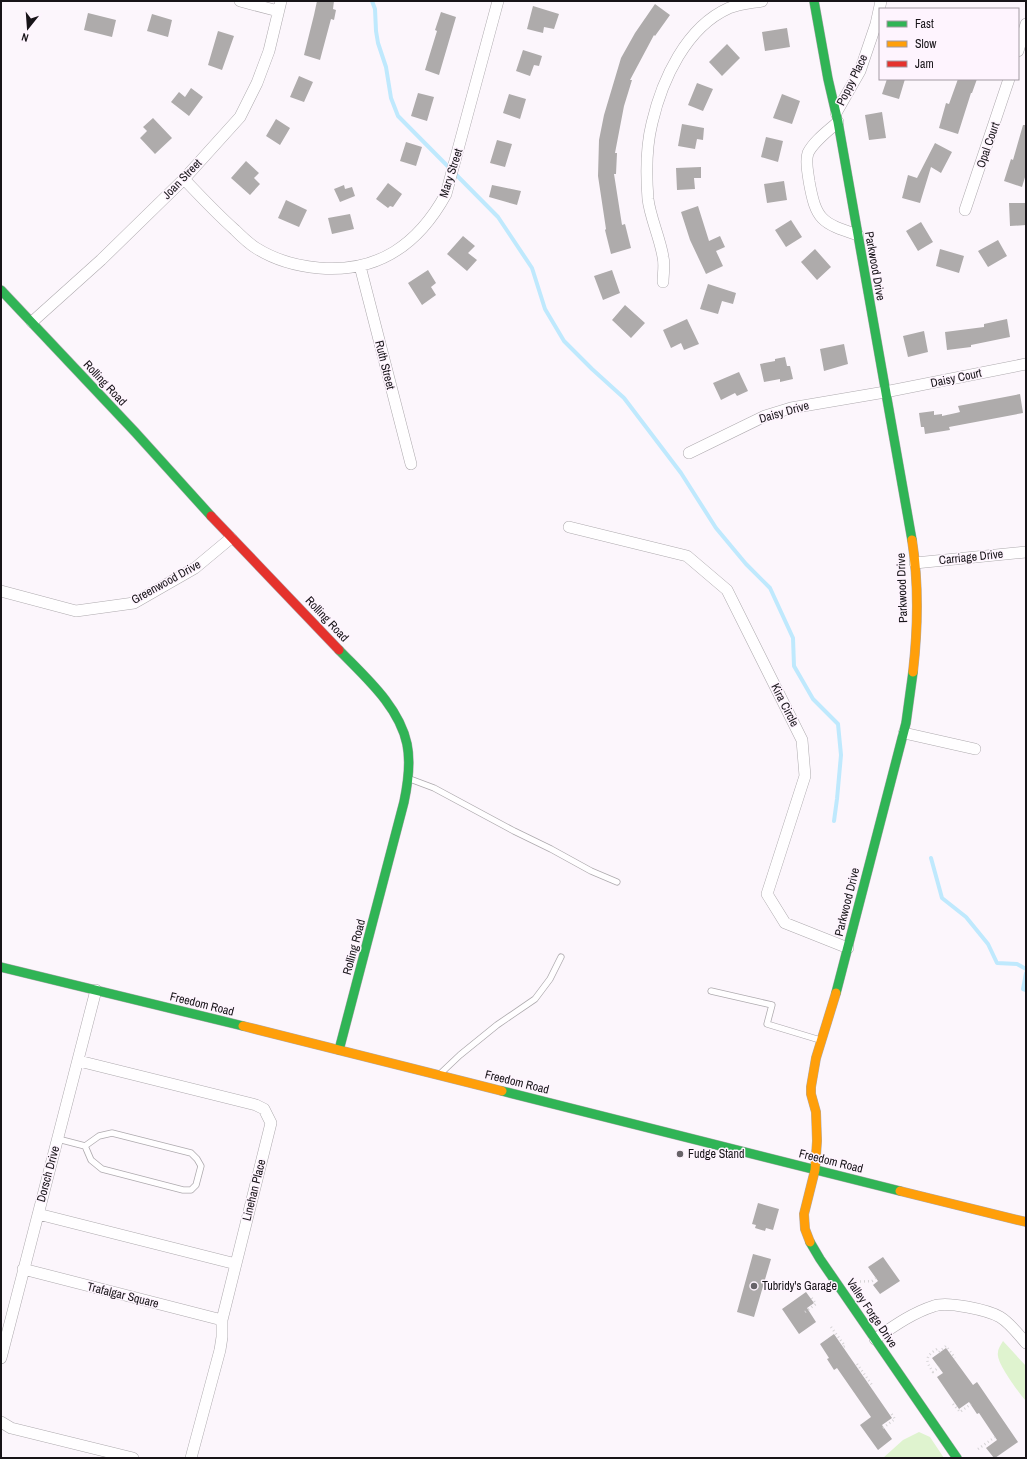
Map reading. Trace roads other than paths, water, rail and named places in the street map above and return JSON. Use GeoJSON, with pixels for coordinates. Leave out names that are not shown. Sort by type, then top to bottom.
{"type":"FeatureCollection","features":[{"type":"Feature","properties":{"kind":"street"},"geometry":{"type":"LineString","coordinates":[[240,1],[279,6]]}},
{"type":"Feature","properties":{"kind":"street","name":"Mary Street"},"geometry":{"type":"LineString","coordinates":[[184,178],[217,214],[255,248],[291,264],[334,269],[360,266],[383,258],[403,246],[428,222],[446,194],[498,1]]}},
{"type":"Feature","properties":{"kind":"street"},"geometry":{"type":"LineString","coordinates":[[663,282],[664,259],[648,201],[646,167],[651,124],[661,90],[688,42],[707,22],[730,8],[762,1]]}},
{"type":"Feature","properties":{"kind":"street","name":"Parkwood Drive"},"geometry":{"type":"LineString","coordinates":[[814,1],[828,79],[837,117],[910,526],[915,562],[916,629],[912,685],[904,733],[848,948],[822,1040],[811,1093],[816,1111],[817,1140],[815,1170]]}},
{"type":"Feature","properties":{"kind":"street","name":"Joan Street"},"geometry":{"type":"LineString","coordinates":[[32,322],[101,260],[184,178],[240,117],[257,83],[269,51],[279,6]]}},
{"type":"Feature","properties":{"kind":"street","name":"Poppy Place"},"geometry":{"type":"LineString","coordinates":[[858,235],[828,224],[819,216],[814,206],[806,166],[808,153],[837,117],[860,71],[876,24],[879,10]]}},
{"type":"Feature","properties":{"kind":"street"},"geometry":{"type":"LineString","coordinates":[[1019,48],[1026,24]]}},
{"type":"Feature","properties":{"kind":"street","name":"Opal Court"},"geometry":{"type":"LineString","coordinates":[[965,210],[1009,80]]}},
{"type":"Feature","properties":{"kind":"street","name":"Ruth Street"},"geometry":{"type":"LineString","coordinates":[[360,266],[410,464]]}},
{"type":"Feature","properties":{"kind":"street","name":"Rolling Road"},"geometry":{"type":"LineString","coordinates":[[1,290],[135,432],[231,538],[298,605],[378,691],[390,705],[401,726],[407,742],[408,778],[404,802],[339,1050]]}},
{"type":"Feature","properties":{"kind":"street","name":"Daisy Court"},"geometry":{"type":"LineString","coordinates":[[885,392],[1026,364]]}},
{"type":"Feature","properties":{"kind":"street","name":"Daisy Drive"},"geometry":{"type":"LineString","coordinates":[[689,452],[765,416],[791,408],[885,392]]}},
{"type":"Feature","properties":{"kind":"street","name":"Kira Circle"},"geometry":{"type":"LineString","coordinates":[[569,527],[687,556],[728,590],[802,740],[805,776],[766,894],[785,923],[848,948]]}},
{"type":"Feature","properties":{"kind":"street","name":"Greenwood Drive"},"geometry":{"type":"LineString","coordinates":[[1,591],[76,611],[134,602],[195,568],[231,538]]}},
{"type":"Feature","properties":{"kind":"street","name":"Carriage Drive"},"geometry":{"type":"LineString","coordinates":[[915,562],[1026,552]]}},
{"type":"Feature","properties":{"kind":"street"},"geometry":{"type":"LineString","coordinates":[[904,733],[975,749]]}},
{"type":"Feature","properties":{"kind":"street","name":"Freedom Road"},"geometry":{"type":"LineString","coordinates":[[1,967],[1026,1222]]}},
{"type":"Feature","properties":{"kind":"street","name":"Dorsch Drive"},"geometry":{"type":"LineString","coordinates":[[1,1358],[79,1061],[96,990]]}},
{"type":"Feature","properties":{"kind":"street","name":"Linehan Place"},"geometry":{"type":"LineString","coordinates":[[79,1061],[256,1105],[264,1109],[271,1123],[222,1320],[220,1350],[191,1458]]}},
{"type":"Feature","properties":{"kind":"street","name":"Valley Forge Drive"},"geometry":{"type":"LineString","coordinates":[[815,1170],[804,1215],[805,1230],[811,1244],[957,1458]]}},
{"type":"Feature","properties":{"kind":"street"},"geometry":{"type":"LineString","coordinates":[[38,1214],[236,1264]]}},
{"type":"Feature","properties":{"kind":"street","name":"Trafalgar Square"},"geometry":{"type":"LineString","coordinates":[[24,1269],[222,1320]]}},
{"type":"Feature","properties":{"kind":"street"},"geometry":{"type":"LineString","coordinates":[[875,1339],[904,1320],[936,1305],[960,1306],[983,1310],[1000,1318],[1026,1343]]}},
{"type":"Feature","properties":{"kind":"street"},"geometry":{"type":"LineString","coordinates":[[1,1422],[11,1428],[133,1458]]}},
{"type":"Feature","properties":{"kind":"lane"},"geometry":{"type":"LineString","coordinates":[[408,778],[434,788],[514,832],[551,849],[591,871],[617,882]]}},
{"type":"Feature","properties":{"kind":"lane"},"geometry":{"type":"LineString","coordinates":[[439,1075],[460,1055],[497,1025],[535,999],[550,979],[560,957]]}},
{"type":"Feature","properties":{"kind":"lane"},"geometry":{"type":"LineString","coordinates":[[711,991],[772,1005],[767,1024],[822,1040]]}},
{"type":"Feature","properties":{"kind":"lane"},"geometry":{"type":"LineString","coordinates":[[112,1133],[191,1153],[201,1166],[196,1185],[191,1190],[183,1190],[102,1169],[91,1160],[85,1146],[99,1136],[112,1133]]}},
{"type":"Feature","properties":{"kind":"lane"},"geometry":{"type":"LineString","coordinates":[[58,1139],[85,1146]]}},
{"type":"Feature","properties":{"kind":"waterway"},"geometry":{"type":"LineString","coordinates":[[372,1],[375,9],[378,43],[386,67],[391,98],[398,116],[498,217],[532,268],[545,309],[564,341],[624,398],[681,473],[716,528],[746,564],[770,588],[793,638],[794,666],[813,699],[838,724],[841,755],[834,821]]}},
{"type":"Feature","properties":{"kind":"waterway"},"geometry":{"type":"LineString","coordinates":[[931,858],[942,898],[966,917],[988,944],[997,963],[1017,964],[1026,969]]}},
{"type":"Feature","properties":{"kind":"waterway"},"geometry":{"type":"LineString","coordinates":[[1026,973],[1023,989],[1026,990]]}},
{"type":"Feature","properties":{"kind":"place","name":"Fudge Stand"},"geometry":{"type":"Point","coordinates":[680,1154]}},
{"type":"Feature","properties":{"kind":"place","name":"Tubridy's Garage"},"geometry":{"type":"Point","coordinates":[754,1286]}}]}
